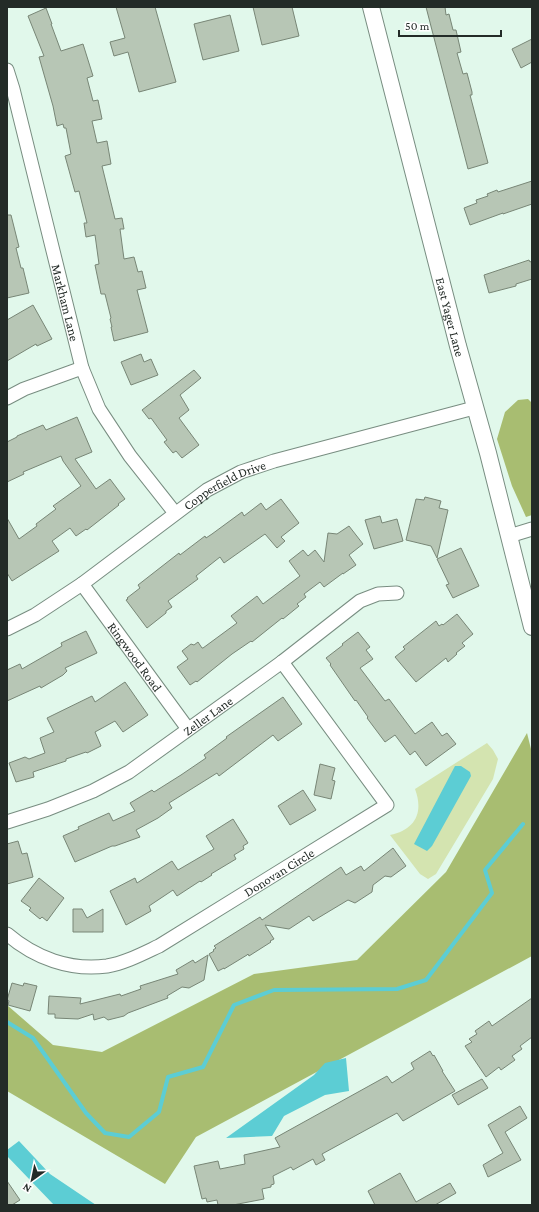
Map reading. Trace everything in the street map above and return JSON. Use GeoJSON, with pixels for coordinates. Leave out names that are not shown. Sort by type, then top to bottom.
{"type":"FeatureCollection","features":[{"type":"Feature","properties":{"kind":"street","name":"East Yager Lane"},"geometry":{"type":"LineString","coordinates":[[371,7],[474,408],[488,453],[532,628]]}},
{"type":"Feature","properties":{"kind":"street","name":"Markham Lane"},"geometry":{"type":"LineString","coordinates":[[7,70],[10,90],[82,368],[99,409],[130,456],[175,513]]}},
{"type":"Feature","properties":{"kind":"street"},"geometry":{"type":"LineString","coordinates":[[7,398],[24,389],[82,368]]}},
{"type":"Feature","properties":{"kind":"street","name":"Copperfield Drive"},"geometry":{"type":"LineString","coordinates":[[7,629],[35,615],[82,584],[207,490],[241,472],[274,461],[474,408]]}},
{"type":"Feature","properties":{"kind":"street"},"geometry":{"type":"LineString","coordinates":[[509,536],[532,529]]}},
{"type":"Feature","properties":{"kind":"street","name":"Ringwood Road"},"geometry":{"type":"LineString","coordinates":[[82,584],[188,729]]}},
{"type":"Feature","properties":{"kind":"street","name":"Zeller Lane"},"geometry":{"type":"LineString","coordinates":[[7,822],[48,809],[93,791],[129,772],[282,662],[360,601],[378,594],[397,593]]}},
{"type":"Feature","properties":{"kind":"street","name":"Donovan Circle"},"geometry":{"type":"LineString","coordinates":[[7,934],[21,945],[39,955],[59,963],[80,967],[108,966],[133,959],[159,946],[387,805],[282,662]]}},
{"type":"Feature","properties":{"kind":"green space"},"geometry":{"type":"Polygon","coordinates":[[[528,399],[532,403],[532,515],[526,517],[512,486],[497,439],[505,412],[518,400],[528,399]]]}},
{"type":"Feature","properties":{"kind":"green space"},"geometry":{"type":"Polygon","coordinates":[[[527,733],[532,753],[532,956],[196,1137],[165,1184],[7,1091],[7,1005],[53,1045],[102,1052],[254,974],[357,960],[446,872],[527,733]]]}},
{"type":"Feature","properties":{"kind":"green space"},"geometry":{"type":"Polygon","coordinates":[[[487,743],[498,759],[493,779],[436,874],[428,879],[420,874],[390,835],[399,833],[406,829],[415,819],[418,813],[418,798],[415,789],[487,743]]]}},
{"type":"Feature","properties":{"kind":"water"},"geometry":{"type":"Polygon","coordinates":[[[455,766],[461,766],[470,772],[471,776],[432,846],[427,851],[414,844],[455,766]]]}},
{"type":"Feature","properties":{"kind":"water"},"geometry":{"type":"Polygon","coordinates":[[[346,1058],[349,1091],[325,1095],[284,1116],[272,1136],[226,1138],[314,1075],[325,1063],[346,1058]]]}},
{"type":"Feature","properties":{"kind":"water"},"geometry":{"type":"Polygon","coordinates":[[[19,1141],[50,1174],[96,1205],[54,1205],[7,1156],[7,1150],[19,1141]]]}},
{"type":"Feature","properties":{"kind":"building"},"geometry":{"type":"Polygon","coordinates":[[[116,7],[155,7],[176,82],[139,92],[128,52],[114,56],[110,42],[125,38],[116,7]]]}},
{"type":"Feature","properties":{"kind":"building"},"geometry":{"type":"Polygon","coordinates":[[[253,7],[292,7],[299,36],[262,45],[253,7]]]}},
{"type":"Feature","properties":{"kind":"building"},"geometry":{"type":"Polygon","coordinates":[[[426,7],[445,7],[446,15],[449,14],[453,30],[456,30],[461,52],[457,53],[463,74],[467,73],[472,92],[472,95],[470,95],[488,163],[468,169],[426,7]]]}},
{"type":"Feature","properties":{"kind":"building"},"geometry":{"type":"Polygon","coordinates":[[[46,8],[61,51],[83,44],[93,76],[87,78],[93,101],[98,100],[102,119],[92,121],[97,143],[107,141],[111,164],[102,166],[115,219],[122,218],[124,229],[120,229],[124,259],[134,257],[138,272],[142,271],[146,288],[137,290],[148,332],[114,341],[111,318],[105,294],[101,294],[95,265],[99,264],[95,235],[86,237],[84,223],[87,223],[79,191],[75,192],[65,156],[71,154],[66,128],[64,128],[63,124],[57,126],[39,57],[44,56],[28,16],[46,8]]]}},
{"type":"Feature","properties":{"kind":"building"},"geometry":{"type":"Polygon","coordinates":[[[230,15],[239,51],[203,60],[194,24],[230,15]]]}},
{"type":"Feature","properties":{"kind":"building"},"geometry":{"type":"Polygon","coordinates":[[[532,39],[532,62],[521,68],[512,49],[532,39]]]}},
{"type":"Feature","properties":{"kind":"building"},"geometry":{"type":"Polygon","coordinates":[[[532,181],[532,204],[470,225],[464,208],[477,203],[476,200],[488,196],[487,194],[497,190],[498,192],[532,181]]]}},
{"type":"Feature","properties":{"kind":"building"},"geometry":{"type":"Polygon","coordinates":[[[7,215],[11,215],[19,247],[16,248],[29,293],[7,298],[7,215]]]}},
{"type":"Feature","properties":{"kind":"building"},"geometry":{"type":"Polygon","coordinates":[[[529,260],[530,262],[532,261],[532,279],[516,284],[516,286],[489,293],[484,275],[529,260]]]}},
{"type":"Feature","properties":{"kind":"building"},"geometry":{"type":"Polygon","coordinates":[[[33,305],[52,339],[37,346],[36,344],[7,361],[7,320],[33,305]]]}},
{"type":"Feature","properties":{"kind":"building"},"geometry":{"type":"Polygon","coordinates":[[[141,354],[144,362],[151,359],[158,375],[131,385],[121,362],[141,354]]]}},
{"type":"Feature","properties":{"kind":"building"},"geometry":{"type":"Polygon","coordinates":[[[194,370],[201,378],[180,395],[189,410],[179,418],[199,445],[182,458],[176,451],[173,453],[164,442],[167,440],[151,418],[149,419],[142,410],[194,370]]]}},
{"type":"Feature","properties":{"kind":"building"},"geometry":{"type":"Polygon","coordinates":[[[77,417],[92,452],[75,459],[96,489],[110,479],[125,499],[87,530],[86,529],[76,536],[70,528],[52,541],[59,551],[12,581],[7,573],[7,518],[19,539],[37,526],[36,524],[56,509],[53,506],[81,486],[61,456],[23,472],[24,474],[7,482],[7,442],[43,425],[46,430],[77,417]]]}},
{"type":"Feature","properties":{"kind":"building"},"geometry":{"type":"Polygon","coordinates":[[[425,497],[441,501],[439,508],[448,510],[437,558],[431,546],[406,540],[416,499],[424,500],[425,497]]]}},
{"type":"Feature","properties":{"kind":"building"},"geometry":{"type":"Polygon","coordinates":[[[281,499],[299,523],[281,537],[285,541],[277,548],[265,534],[224,563],[220,557],[196,576],[198,579],[168,601],[172,607],[147,628],[126,600],[140,588],[138,585],[179,553],[180,555],[205,536],[206,538],[242,512],[244,516],[261,503],[266,510],[281,499]]]}},
{"type":"Feature","properties":{"kind":"building"},"geometry":{"type":"Polygon","coordinates":[[[380,516],[382,523],[397,519],[403,541],[374,549],[365,520],[380,516]]]}},
{"type":"Feature","properties":{"kind":"building"},"geometry":{"type":"Polygon","coordinates":[[[349,526],[363,544],[349,555],[356,565],[324,587],[320,582],[304,594],[306,597],[297,604],[299,606],[283,619],[282,618],[252,642],[251,641],[232,654],[197,682],[196,681],[190,685],[177,667],[188,659],[182,651],[191,644],[194,645],[198,642],[203,648],[237,623],[231,616],[257,596],[263,604],[300,576],[289,561],[303,550],[308,556],[315,550],[324,562],[328,533],[337,534],[349,526]]]}},
{"type":"Feature","properties":{"kind":"building"},"geometry":{"type":"Polygon","coordinates":[[[461,548],[479,586],[453,598],[446,585],[449,584],[437,559],[461,548]]]}},
{"type":"Feature","properties":{"kind":"building"},"geometry":{"type":"Polygon","coordinates":[[[457,614],[473,634],[462,643],[465,646],[448,662],[446,658],[416,682],[395,657],[405,649],[403,647],[436,621],[439,626],[442,624],[443,625],[457,614]]]}},
{"type":"Feature","properties":{"kind":"building"},"geometry":{"type":"Polygon","coordinates":[[[86,631],[97,653],[65,668],[67,671],[63,675],[41,688],[40,686],[7,701],[7,670],[20,664],[22,669],[62,646],[61,643],[86,631]]]}},
{"type":"Feature","properties":{"kind":"building"},"geometry":{"type":"Polygon","coordinates":[[[358,632],[370,647],[366,650],[373,659],[360,668],[385,701],[389,699],[415,734],[432,722],[442,736],[447,733],[456,744],[426,766],[415,751],[410,755],[395,735],[385,742],[326,658],[358,632]]]}},
{"type":"Feature","properties":{"kind":"building"},"geometry":{"type":"Polygon","coordinates":[[[125,682],[148,715],[123,732],[115,721],[95,732],[101,746],[87,753],[86,752],[66,759],[66,761],[33,772],[34,777],[16,782],[9,763],[25,757],[29,759],[45,753],[40,738],[54,732],[47,718],[92,696],[95,702],[125,682]]]}},
{"type":"Feature","properties":{"kind":"building"},"geometry":{"type":"Polygon","coordinates":[[[283,697],[302,724],[278,741],[273,735],[219,776],[217,773],[169,803],[172,808],[158,818],[136,830],[140,837],[112,846],[75,862],[63,836],[79,829],[78,827],[109,813],[113,821],[135,811],[130,803],[152,790],[154,792],[206,758],[204,755],[227,738],[226,737],[283,697]]]}},
{"type":"Feature","properties":{"kind":"building"},"geometry":{"type":"Polygon","coordinates":[[[320,764],[335,768],[332,780],[335,781],[331,799],[314,795],[320,764]]]}},
{"type":"Feature","properties":{"kind":"building"},"geometry":{"type":"Polygon","coordinates":[[[303,790],[316,810],[290,825],[278,806],[303,790]]]}},
{"type":"Feature","properties":{"kind":"building"},"geometry":{"type":"Polygon","coordinates":[[[233,819],[248,843],[243,846],[244,849],[234,855],[236,859],[177,896],[173,890],[149,906],[151,911],[126,925],[110,891],[135,878],[137,883],[172,861],[178,870],[214,849],[206,836],[233,819]]]}},
{"type":"Feature","properties":{"kind":"building"},"geometry":{"type":"Polygon","coordinates":[[[18,841],[22,854],[27,853],[33,877],[7,884],[7,844],[18,841]]]}},
{"type":"Feature","properties":{"kind":"building"},"geometry":{"type":"Polygon","coordinates":[[[393,848],[406,866],[391,877],[385,876],[373,885],[372,892],[355,903],[348,900],[313,921],[309,916],[289,929],[265,925],[274,939],[270,941],[271,942],[249,956],[248,954],[224,969],[218,971],[209,954],[216,948],[214,946],[260,917],[262,920],[341,867],[346,875],[361,866],[364,871],[393,848]]]}},
{"type":"Feature","properties":{"kind":"building"},"geometry":{"type":"Polygon","coordinates":[[[39,878],[64,898],[47,921],[42,917],[40,919],[29,910],[31,908],[21,901],[39,878]]]}},
{"type":"Feature","properties":{"kind":"building"},"geometry":{"type":"Polygon","coordinates":[[[73,909],[82,909],[87,918],[103,909],[103,932],[73,932],[73,909]]]}},
{"type":"Feature","properties":{"kind":"building"},"geometry":{"type":"Polygon","coordinates":[[[208,955],[204,980],[189,988],[182,987],[167,996],[168,998],[128,1013],[124,1016],[108,1020],[104,1017],[94,1020],[93,1014],[78,1019],[55,1018],[55,1014],[48,1014],[49,996],[81,998],[80,1004],[120,994],[121,996],[141,989],[140,986],[178,974],[176,970],[193,960],[195,963],[208,955]]]}},
{"type":"Feature","properties":{"kind":"building"},"geometry":{"type":"Polygon","coordinates":[[[12,983],[23,986],[24,983],[37,986],[30,1011],[8,1005],[9,1001],[7,1000],[12,983]]]}},
{"type":"Feature","properties":{"kind":"building"},"geometry":{"type":"Polygon","coordinates":[[[532,998],[532,1037],[520,1046],[522,1049],[512,1056],[515,1060],[501,1070],[499,1067],[486,1077],[465,1046],[472,1042],[469,1039],[477,1034],[475,1031],[489,1021],[492,1026],[532,998]]]}},
{"type":"Feature","properties":{"kind":"building"},"geometry":{"type":"Polygon","coordinates":[[[430,1051],[433,1056],[434,1055],[455,1091],[403,1121],[397,1113],[322,1154],[325,1160],[316,1165],[313,1159],[293,1170],[291,1167],[273,1176],[274,1184],[271,1185],[271,1187],[262,1189],[264,1199],[233,1205],[218,1205],[217,1200],[207,1202],[206,1198],[202,1199],[194,1166],[218,1161],[220,1169],[245,1164],[244,1155],[280,1147],[275,1138],[387,1076],[392,1083],[414,1069],[411,1063],[430,1051]]]}},
{"type":"Feature","properties":{"kind":"building"},"geometry":{"type":"Polygon","coordinates":[[[482,1079],[488,1088],[458,1105],[452,1095],[482,1079]]]}},
{"type":"Feature","properties":{"kind":"building"},"geometry":{"type":"Polygon","coordinates":[[[520,1106],[527,1118],[505,1132],[521,1160],[488,1177],[483,1165],[503,1153],[488,1125],[520,1106]]]}},
{"type":"Feature","properties":{"kind":"building"},"geometry":{"type":"Polygon","coordinates":[[[400,1173],[416,1202],[450,1183],[456,1193],[435,1205],[375,1205],[368,1191],[400,1173]]]}},
{"type":"Feature","properties":{"kind":"building"},"geometry":{"type":"Polygon","coordinates":[[[7,1181],[20,1200],[12,1205],[7,1205],[7,1181]]]}},
{"type":"Feature","properties":{"kind":"waterway"},"geometry":{"type":"LineString","coordinates":[[7,1022],[33,1038],[86,1113],[105,1133],[129,1137],[159,1112],[168,1077],[203,1067],[234,1005],[274,990],[397,989],[426,980],[492,893],[485,870],[523,824]]}}]}
